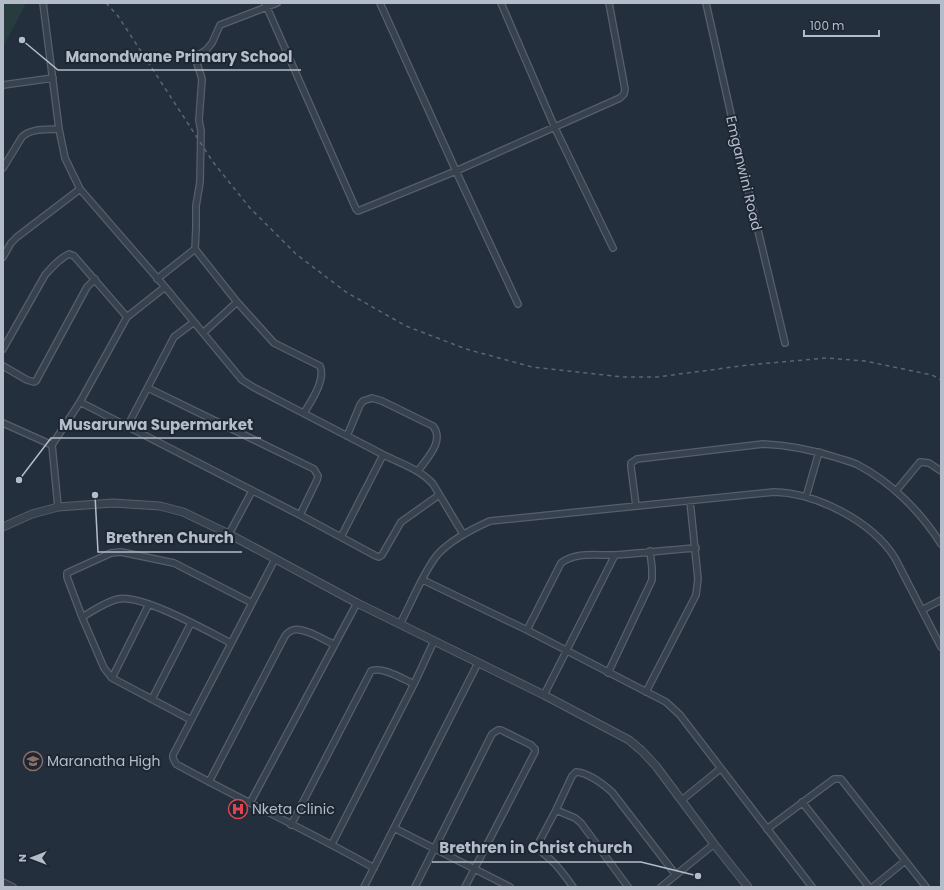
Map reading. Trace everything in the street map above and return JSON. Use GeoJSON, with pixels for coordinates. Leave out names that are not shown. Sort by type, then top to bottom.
{"type":"FeatureCollection","features":[{"type":"Feature","properties":{"kind":"street"},"geometry":{"type":"LineString","coordinates":[[43,3],[59,129],[65,158],[80,189],[242,380],[383,455],[418,470],[426,476],[463,534]]}},
{"type":"Feature","properties":{"kind":"street"},"geometry":{"type":"LineString","coordinates":[[278,3],[266,5],[220,25],[212,43],[206,50],[195,57],[202,79],[199,120],[202,138],[200,182],[196,206],[195,249],[237,302],[274,343],[320,366],[322,371],[321,379],[304,413]]}},
{"type":"Feature","properties":{"kind":"street"},"geometry":{"type":"LineString","coordinates":[[380,3],[456,172],[518,304]]}},
{"type":"Feature","properties":{"kind":"street"},"geometry":{"type":"LineString","coordinates":[[501,3],[555,128],[613,248]]}},
{"type":"Feature","properties":{"kind":"street"},"geometry":{"type":"LineString","coordinates":[[266,5],[358,211],[456,172],[620,98],[624,94],[625,89],[609,3]]}},
{"type":"Feature","properties":{"kind":"street","name":"Emganwini Road"},"geometry":{"type":"LineString","coordinates":[[706,3],[743,168],[785,343]]}},
{"type":"Feature","properties":{"kind":"street"},"geometry":{"type":"LineString","coordinates":[[3,85],[53,78]]}},
{"type":"Feature","properties":{"kind":"street"},"geometry":{"type":"LineString","coordinates":[[3,168],[26,133],[32,131],[59,129]]}},
{"type":"Feature","properties":{"kind":"street"},"geometry":{"type":"LineString","coordinates":[[3,257],[11,243],[17,237],[80,189]]}},
{"type":"Feature","properties":{"kind":"street"},"geometry":{"type":"LineString","coordinates":[[157,279],[195,249]]}},
{"type":"Feature","properties":{"kind":"street"},"geometry":{"type":"LineString","coordinates":[[3,349],[45,275],[62,258],[69,254],[72,254],[127,317]]}},
{"type":"Feature","properties":{"kind":"street"},"geometry":{"type":"LineString","coordinates":[[3,366],[28,380],[34,382],[36,381],[88,287],[95,279]]}},
{"type":"Feature","properties":{"kind":"street"},"geometry":{"type":"LineString","coordinates":[[58,507],[52,445],[80,402],[127,317],[164,287]]}},
{"type":"Feature","properties":{"kind":"street"},"geometry":{"type":"LineString","coordinates":[[203,333],[237,302]]}},
{"type":"Feature","properties":{"kind":"street"},"geometry":{"type":"LineString","coordinates":[[127,427],[174,338],[194,322]]}},
{"type":"Feature","properties":{"kind":"street"},"geometry":{"type":"LineString","coordinates":[[148,388],[314,469],[318,476],[318,480],[300,515]]}},
{"type":"Feature","properties":{"kind":"street"},"geometry":{"type":"LineString","coordinates":[[347,436],[363,401],[368,398],[382,401],[433,426],[436,430],[438,436],[437,443],[418,470]]}},
{"type":"Feature","properties":{"kind":"street"},"geometry":{"type":"LineString","coordinates":[[80,402],[300,515],[376,556],[381,556],[401,522],[439,495]]}},
{"type":"Feature","properties":{"kind":"street"},"geometry":{"type":"LineString","coordinates":[[3,422],[52,445]]}},
{"type":"Feature","properties":{"kind":"street"},"geometry":{"type":"LineString","coordinates":[[636,506],[631,463],[637,459],[763,444],[783,445],[819,452],[858,465],[874,475],[896,491],[924,521],[941,544]]}},
{"type":"Feature","properties":{"kind":"street"},"geometry":{"type":"LineString","coordinates":[[806,497],[819,452]]}},
{"type":"Feature","properties":{"kind":"street"},"geometry":{"type":"LineString","coordinates":[[341,537],[383,455]]}},
{"type":"Feature","properties":{"kind":"street"},"geometry":{"type":"LineString","coordinates":[[896,491],[920,462],[931,464],[941,471]]}},
{"type":"Feature","properties":{"kind":"street"},"geometry":{"type":"LineString","coordinates":[[229,534],[252,491]]}},
{"type":"Feature","properties":{"kind":"street"},"geometry":{"type":"LineString","coordinates":[[400,624],[433,561],[439,553],[463,534],[490,521],[559,513],[785,492],[833,506],[876,536],[896,558],[941,647]]}},
{"type":"Feature","properties":{"kind":"street"},"geometry":{"type":"LineString","coordinates":[[646,692],[696,595],[698,579],[690,501]]}},
{"type":"Feature","properties":{"kind":"street"},"geometry":{"type":"LineString","coordinates":[[3,527],[32,514],[58,507],[113,503],[160,506],[183,512],[229,534],[357,603],[544,695],[629,740],[653,763],[748,887]]}},
{"type":"Feature","properties":{"kind":"street"},"geometry":{"type":"LineString","coordinates":[[527,630],[561,563],[566,560],[591,554],[615,555],[696,548]]}},
{"type":"Feature","properties":{"kind":"street"},"geometry":{"type":"LineString","coordinates":[[608,673],[652,580],[650,551]]}},
{"type":"Feature","properties":{"kind":"street"},"geometry":{"type":"LineString","coordinates":[[191,720],[112,678],[104,668],[82,617],[67,577],[67,573],[111,553],[118,552],[174,563],[252,603]]}},
{"type":"Feature","properties":{"kind":"street"},"geometry":{"type":"LineString","coordinates":[[544,695],[615,555]]}},
{"type":"Feature","properties":{"kind":"street"},"geometry":{"type":"LineString","coordinates":[[275,559],[173,755],[173,758],[176,764],[332,844],[374,868]]}},
{"type":"Feature","properties":{"kind":"street"},"geometry":{"type":"LineString","coordinates":[[423,580],[527,630],[666,702],[680,715],[811,887]]}},
{"type":"Feature","properties":{"kind":"street"},"geometry":{"type":"LineString","coordinates":[[82,617],[118,599],[132,599],[149,604],[231,643]]}},
{"type":"Feature","properties":{"kind":"street"},"geometry":{"type":"LineString","coordinates":[[922,610],[941,600]]}},
{"type":"Feature","properties":{"kind":"street"},"geometry":{"type":"LineString","coordinates":[[250,803],[333,644],[357,603]]}},
{"type":"Feature","properties":{"kind":"street"},"geometry":{"type":"LineString","coordinates":[[112,678],[149,604]]}},
{"type":"Feature","properties":{"kind":"street"},"geometry":{"type":"LineString","coordinates":[[152,699],[191,623]]}},
{"type":"Feature","properties":{"kind":"street"},"geometry":{"type":"LineString","coordinates":[[209,782],[285,636],[292,630],[297,630],[308,632],[333,644]]}},
{"type":"Feature","properties":{"kind":"street"},"geometry":{"type":"LineString","coordinates":[[332,844],[414,684],[434,641]]}},
{"type":"Feature","properties":{"kind":"street"},"geometry":{"type":"LineString","coordinates":[[364,887],[478,663]]}},
{"type":"Feature","properties":{"kind":"street"},"geometry":{"type":"LineString","coordinates":[[291,824],[371,671],[376,669],[382,670],[414,684]]}},
{"type":"Feature","properties":{"kind":"street"},"geometry":{"type":"LineString","coordinates":[[415,887],[436,848],[492,734],[498,730],[506,732],[531,745],[535,749],[535,752],[465,887]]}},
{"type":"Feature","properties":{"kind":"street"},"geometry":{"type":"LineString","coordinates":[[682,800],[720,769]]}},
{"type":"Feature","properties":{"kind":"street"},"geometry":{"type":"LineString","coordinates":[[573,887],[554,863],[538,848],[539,841],[576,772],[583,773],[605,785],[612,792],[676,875]]}},
{"type":"Feature","properties":{"kind":"street"},"geometry":{"type":"LineString","coordinates":[[767,828],[834,779],[841,778],[926,887]]}},
{"type":"Feature","properties":{"kind":"street"},"geometry":{"type":"LineString","coordinates":[[802,802],[869,887]]}},
{"type":"Feature","properties":{"kind":"street"},"geometry":{"type":"LineString","coordinates":[[556,810],[575,818],[581,823],[628,887]]}},
{"type":"Feature","properties":{"kind":"street"},"geometry":{"type":"LineString","coordinates":[[394,828],[436,848],[510,887]]}},
{"type":"Feature","properties":{"kind":"street"},"geometry":{"type":"LineString","coordinates":[[660,887],[714,844]]}},
{"type":"Feature","properties":{"kind":"street"},"geometry":{"type":"LineString","coordinates":[[872,887],[905,861]]}},
{"type":"Feature","properties":{"kind":"street"},"geometry":{"type":"LineString","coordinates":[[3,882],[13,887]]}},
{"type":"Feature","properties":{"kind":"green space"},"geometry":{"type":"Polygon","coordinates":[[[3,3],[26,3],[3,47],[3,3]]]}},
{"type":"Feature","properties":{"kind":"railway"},"geometry":{"type":"LineString","coordinates":[[106,3],[118,16],[213,162],[250,208],[296,254],[346,292],[406,326],[466,349],[532,367],[623,377],[657,377],[748,365],[826,358],[865,361],[932,375],[941,380]]}},
{"type":"Feature","properties":{"kind":"place","name":"Manondwane Primary School"},"geometry":{"type":"Point","coordinates":[22,40]}},
{"type":"Feature","properties":{"kind":"place","name":"Musarurwa Supermarket"},"geometry":{"type":"Point","coordinates":[19,480]}},
{"type":"Feature","properties":{"kind":"place","name":"Brethren Church"},"geometry":{"type":"Point","coordinates":[95,495]}},
{"type":"Feature","properties":{"kind":"place","name":"Maranatha High"},"geometry":{"type":"Point","coordinates":[33,761]}},
{"type":"Feature","properties":{"kind":"place","name":"Nketa Clinic"},"geometry":{"type":"Point","coordinates":[238,809]}},
{"type":"Feature","properties":{"kind":"place","name":"Brethren in Christ church"},"geometry":{"type":"Point","coordinates":[698,876]}}]}
